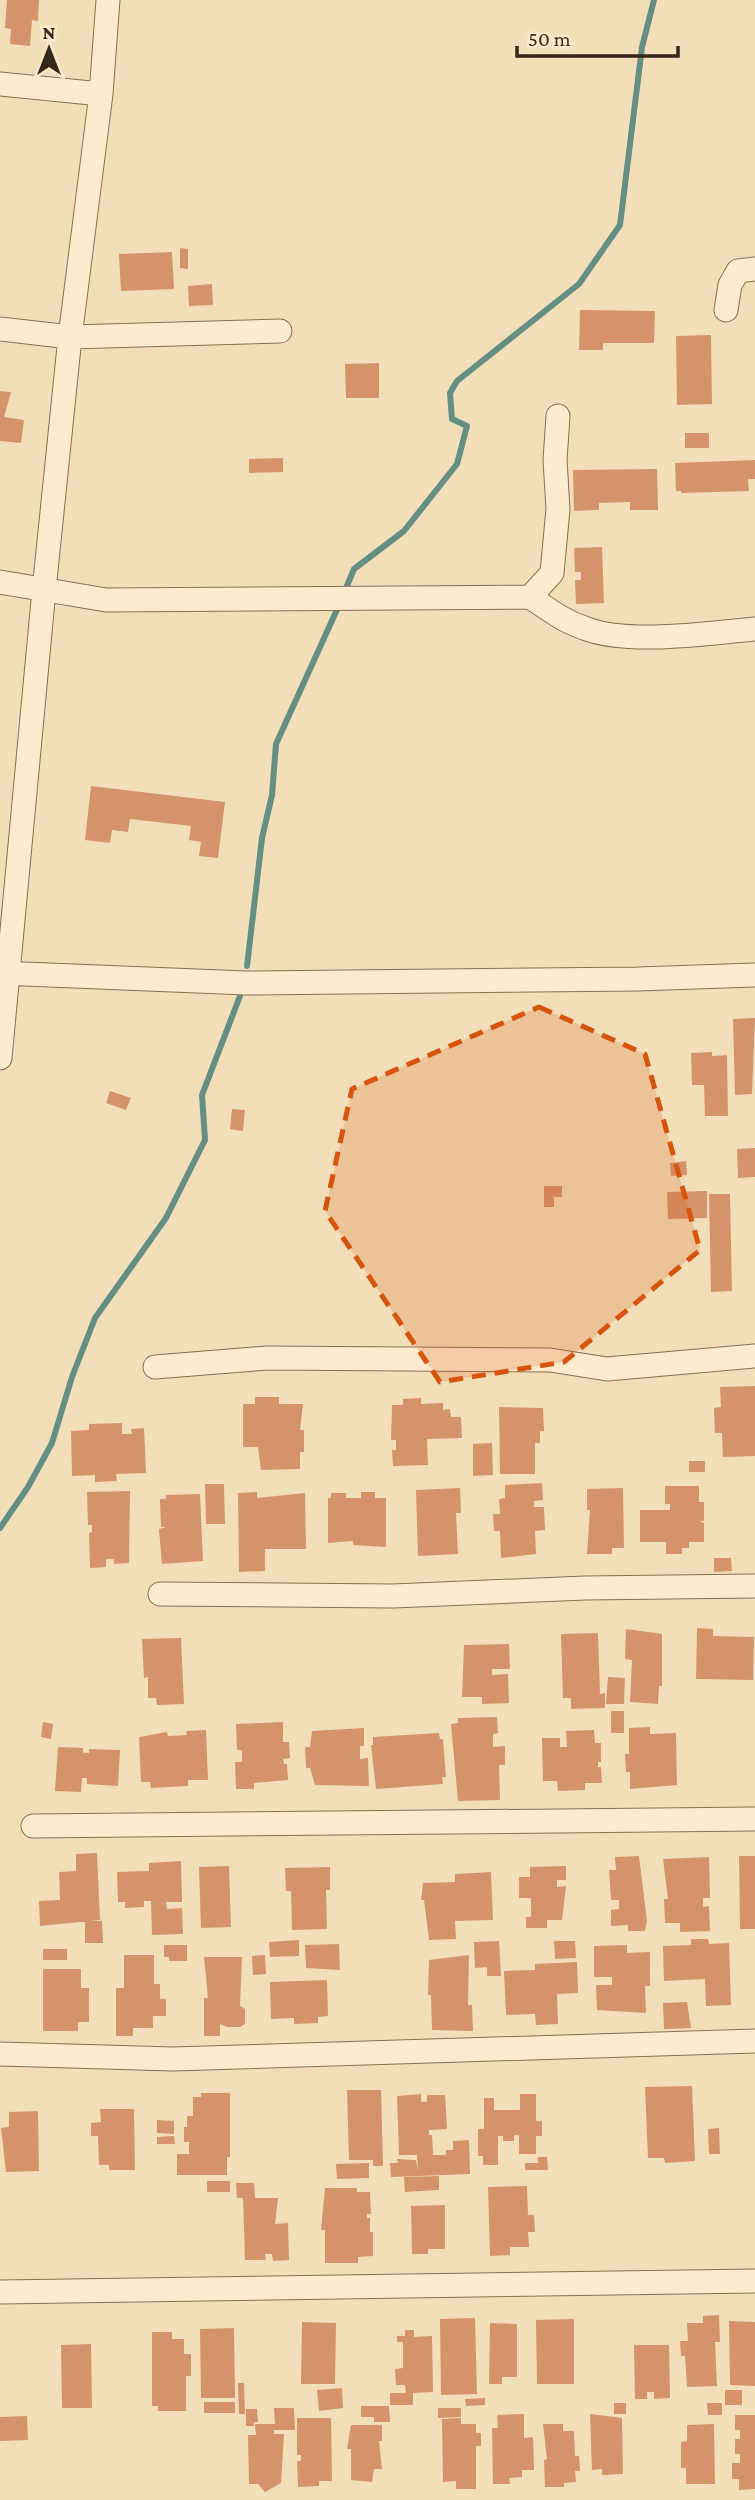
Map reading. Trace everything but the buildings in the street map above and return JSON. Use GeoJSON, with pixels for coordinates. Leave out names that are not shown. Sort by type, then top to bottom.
{"type":"FeatureCollection","features":[{"type":"Feature","properties":{"kind":"street"},"geometry":{"type":"LineString","coordinates":[[0,1058],[9,834],[44,590],[70,337],[101,94],[108,0]]}},
{"type":"Feature","properties":{"kind":"street"},"geometry":{"type":"LineString","coordinates":[[0,84],[101,94]]}},
{"type":"Feature","properties":{"kind":"street"},"geometry":{"type":"LineString","coordinates":[[726,310],[730,285],[738,271],[755,269]]}},
{"type":"Feature","properties":{"kind":"street"},"geometry":{"type":"LineString","coordinates":[[0,329],[70,337],[280,331]]}},
{"type":"Feature","properties":{"kind":"street"},"geometry":{"type":"LineString","coordinates":[[530,597],[552,573],[558,509],[555,460],[558,416]]}},
{"type":"Feature","properties":{"kind":"street"},"geometry":{"type":"LineString","coordinates":[[0,582],[106,600],[530,597],[563,620],[590,631],[637,636],[755,629]]}},
{"type":"Feature","properties":{"kind":"street"},"geometry":{"type":"LineString","coordinates":[[5,973],[246,982],[638,979],[755,975]]}},
{"type":"Feature","properties":{"kind":"street"},"geometry":{"type":"LineString","coordinates":[[155,1367],[267,1359],[482,1359],[550,1360],[607,1369],[755,1356]]}},
{"type":"Feature","properties":{"kind":"street"},"geometry":{"type":"LineString","coordinates":[[160,1594],[393,1596],[586,1588],[755,1586]]}},
{"type":"Feature","properties":{"kind":"street"},"geometry":{"type":"LineString","coordinates":[[33,1826],[755,1819]]}},
{"type":"Feature","properties":{"kind":"street"},"geometry":{"type":"LineString","coordinates":[[0,2054],[173,2059],[755,2041]]}},
{"type":"Feature","properties":{"kind":"street"},"geometry":{"type":"LineString","coordinates":[[0,2292],[755,2281]]}},
{"type":"Feature","properties":{"kind":"highlighted area"},"geometry":{"type":"Polygon","coordinates":[[[539,1007],[645,1054],[700,1250],[564,1362],[440,1382],[325,1211],[352,1089],[539,1007]]]}},
{"type":"Feature","properties":{"kind":"waterway"},"geometry":{"type":"LineString","coordinates":[[344,593],[354,569],[404,531],[457,464],[467,426],[452,419],[450,393],[457,381],[579,284],[620,225],[642,47],[654,0]]}},
{"type":"Feature","properties":{"kind":"waterway"},"geometry":{"type":"LineString","coordinates":[[247,966],[262,838],[272,795],[276,744],[340,603]]}},
{"type":"Feature","properties":{"kind":"waterway"},"geometry":{"type":"LineString","coordinates":[[0,1528],[28,1487],[52,1443],[72,1377],[95,1318],[166,1218],[205,1140],[202,1095],[240,996]]}}]}
